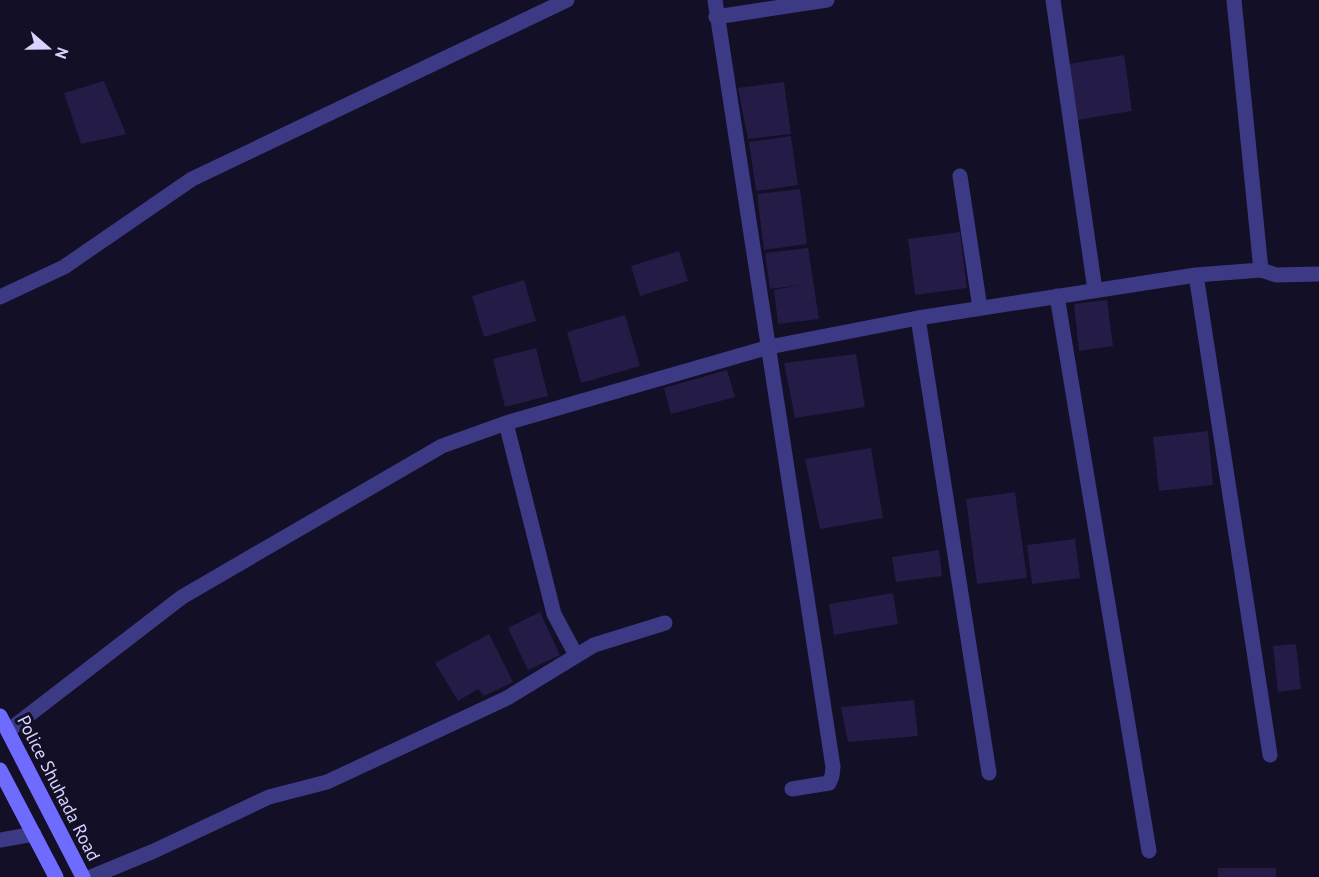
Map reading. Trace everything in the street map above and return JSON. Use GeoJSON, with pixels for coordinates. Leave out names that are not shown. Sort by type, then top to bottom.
{"type":"FeatureCollection","features":[{"type":"Feature","properties":{"kind":"main road","name":"Police Shuhada Road"},"geometry":{"type":"LineString","coordinates":[[0,716],[83,877]]}},
{"type":"Feature","properties":{"kind":"main road"},"geometry":{"type":"LineString","coordinates":[[0,770],[56,877]]}},
{"type":"Feature","properties":{"kind":"street"},"geometry":{"type":"LineString","coordinates":[[0,297],[64,267],[192,179],[567,0]]}},
{"type":"Feature","properties":{"kind":"street"},"geometry":{"type":"LineString","coordinates":[[715,0],[833,767],[829,783],[792,789]]}},
{"type":"Feature","properties":{"kind":"street"},"geometry":{"type":"LineString","coordinates":[[716,17],[826,0]]}},
{"type":"Feature","properties":{"kind":"street"},"geometry":{"type":"LineString","coordinates":[[1053,0],[1095,290]]}},
{"type":"Feature","properties":{"kind":"street"},"geometry":{"type":"LineString","coordinates":[[1234,0],[1261,270]]}},
{"type":"Feature","properties":{"kind":"street"},"geometry":{"type":"LineString","coordinates":[[960,176],[980,308]]}},
{"type":"Feature","properties":{"kind":"street"},"geometry":{"type":"LineString","coordinates":[[8,731],[182,597],[442,446],[506,423],[769,346],[918,318],[1196,275],[1261,270],[1276,274],[1319,274]]}},
{"type":"Feature","properties":{"kind":"street"},"geometry":{"type":"LineString","coordinates":[[1196,275],[1270,755]]}},
{"type":"Feature","properties":{"kind":"street"},"geometry":{"type":"LineString","coordinates":[[1057,296],[1149,851]]}},
{"type":"Feature","properties":{"kind":"street"},"geometry":{"type":"LineString","coordinates":[[918,318],[989,773]]}},
{"type":"Feature","properties":{"kind":"street"},"geometry":{"type":"LineString","coordinates":[[506,423],[554,614],[576,656]]}},
{"type":"Feature","properties":{"kind":"street"},"geometry":{"type":"LineString","coordinates":[[91,877],[154,851],[269,797],[327,782],[507,698],[594,645],[665,623]]}},
{"type":"Feature","properties":{"kind":"street"},"geometry":{"type":"LineString","coordinates":[[0,840],[34,834]]}},
{"type":"Feature","properties":{"kind":"building"},"geometry":{"type":"Polygon","coordinates":[[[1124,55],[1132,111],[1077,120],[1068,64],[1124,55]]]}},
{"type":"Feature","properties":{"kind":"building"},"geometry":{"type":"Polygon","coordinates":[[[104,81],[126,134],[81,144],[64,93],[104,81]]]}},
{"type":"Feature","properties":{"kind":"building"},"geometry":{"type":"Polygon","coordinates":[[[784,82],[791,134],[748,139],[738,88],[784,82]]]}},
{"type":"Feature","properties":{"kind":"building"},"geometry":{"type":"Polygon","coordinates":[[[791,136],[798,185],[756,191],[749,142],[791,136]]]}},
{"type":"Feature","properties":{"kind":"building"},"geometry":{"type":"Polygon","coordinates":[[[800,189],[807,244],[764,250],[757,194],[800,189]]]}},
{"type":"Feature","properties":{"kind":"building"},"geometry":{"type":"Polygon","coordinates":[[[960,232],[967,288],[915,295],[908,239],[960,232]]]}},
{"type":"Feature","properties":{"kind":"building"},"geometry":{"type":"Polygon","coordinates":[[[808,248],[819,319],[778,324],[774,290],[799,285],[770,289],[765,253],[808,248]]]}},
{"type":"Feature","properties":{"kind":"building"},"geometry":{"type":"Polygon","coordinates":[[[679,251],[688,281],[640,296],[631,266],[679,251]]]}},
{"type":"Feature","properties":{"kind":"building"},"geometry":{"type":"Polygon","coordinates":[[[524,280],[536,321],[484,337],[472,296],[524,280]]]}},
{"type":"Feature","properties":{"kind":"building"},"geometry":{"type":"Polygon","coordinates":[[[1107,300],[1113,346],[1079,351],[1074,304],[1107,300]]]}},
{"type":"Feature","properties":{"kind":"building"},"geometry":{"type":"Polygon","coordinates":[[[625,315],[640,366],[581,383],[567,332],[625,315]]]}},
{"type":"Feature","properties":{"kind":"building"},"geometry":{"type":"Polygon","coordinates":[[[536,348],[548,396],[505,407],[493,359],[536,348]]]}},
{"type":"Feature","properties":{"kind":"building"},"geometry":{"type":"Polygon","coordinates":[[[856,354],[865,407],[795,418],[784,363],[856,354]]]}},
{"type":"Feature","properties":{"kind":"building"},"geometry":{"type":"Polygon","coordinates":[[[727,370],[735,397],[671,414],[664,388],[727,370]]]}},
{"type":"Feature","properties":{"kind":"building"},"geometry":{"type":"Polygon","coordinates":[[[1208,431],[1213,485],[1159,491],[1153,437],[1208,431]]]}},
{"type":"Feature","properties":{"kind":"building"},"geometry":{"type":"Polygon","coordinates":[[[871,448],[883,518],[820,529],[805,459],[871,448]]]}},
{"type":"Feature","properties":{"kind":"building"},"geometry":{"type":"Polygon","coordinates":[[[1015,492],[1027,578],[977,584],[966,499],[1015,492]]]}},
{"type":"Feature","properties":{"kind":"building"},"geometry":{"type":"Polygon","coordinates":[[[1075,539],[1080,578],[1032,584],[1027,545],[1075,539]]]}},
{"type":"Feature","properties":{"kind":"building"},"geometry":{"type":"Polygon","coordinates":[[[939,550],[942,576],[896,582],[892,557],[939,550]]]}},
{"type":"Feature","properties":{"kind":"building"},"geometry":{"type":"Polygon","coordinates":[[[893,593],[898,624],[834,635],[829,604],[893,593]]]}},
{"type":"Feature","properties":{"kind":"building"},"geometry":{"type":"Polygon","coordinates":[[[540,612],[560,655],[528,670],[508,628],[540,612]]]}},
{"type":"Feature","properties":{"kind":"building"},"geometry":{"type":"Polygon","coordinates":[[[489,634],[513,682],[484,696],[478,689],[458,701],[435,663],[489,634]]]}},
{"type":"Feature","properties":{"kind":"building"},"geometry":{"type":"Polygon","coordinates":[[[1296,644],[1301,689],[1278,692],[1273,646],[1296,644]]]}},
{"type":"Feature","properties":{"kind":"building"},"geometry":{"type":"Polygon","coordinates":[[[914,700],[918,736],[848,742],[841,707],[914,700]]]}},
{"type":"Feature","properties":{"kind":"building"},"geometry":{"type":"Polygon","coordinates":[[[1218,868],[1276,868],[1276,877],[1218,877],[1218,868]]]}}]}
